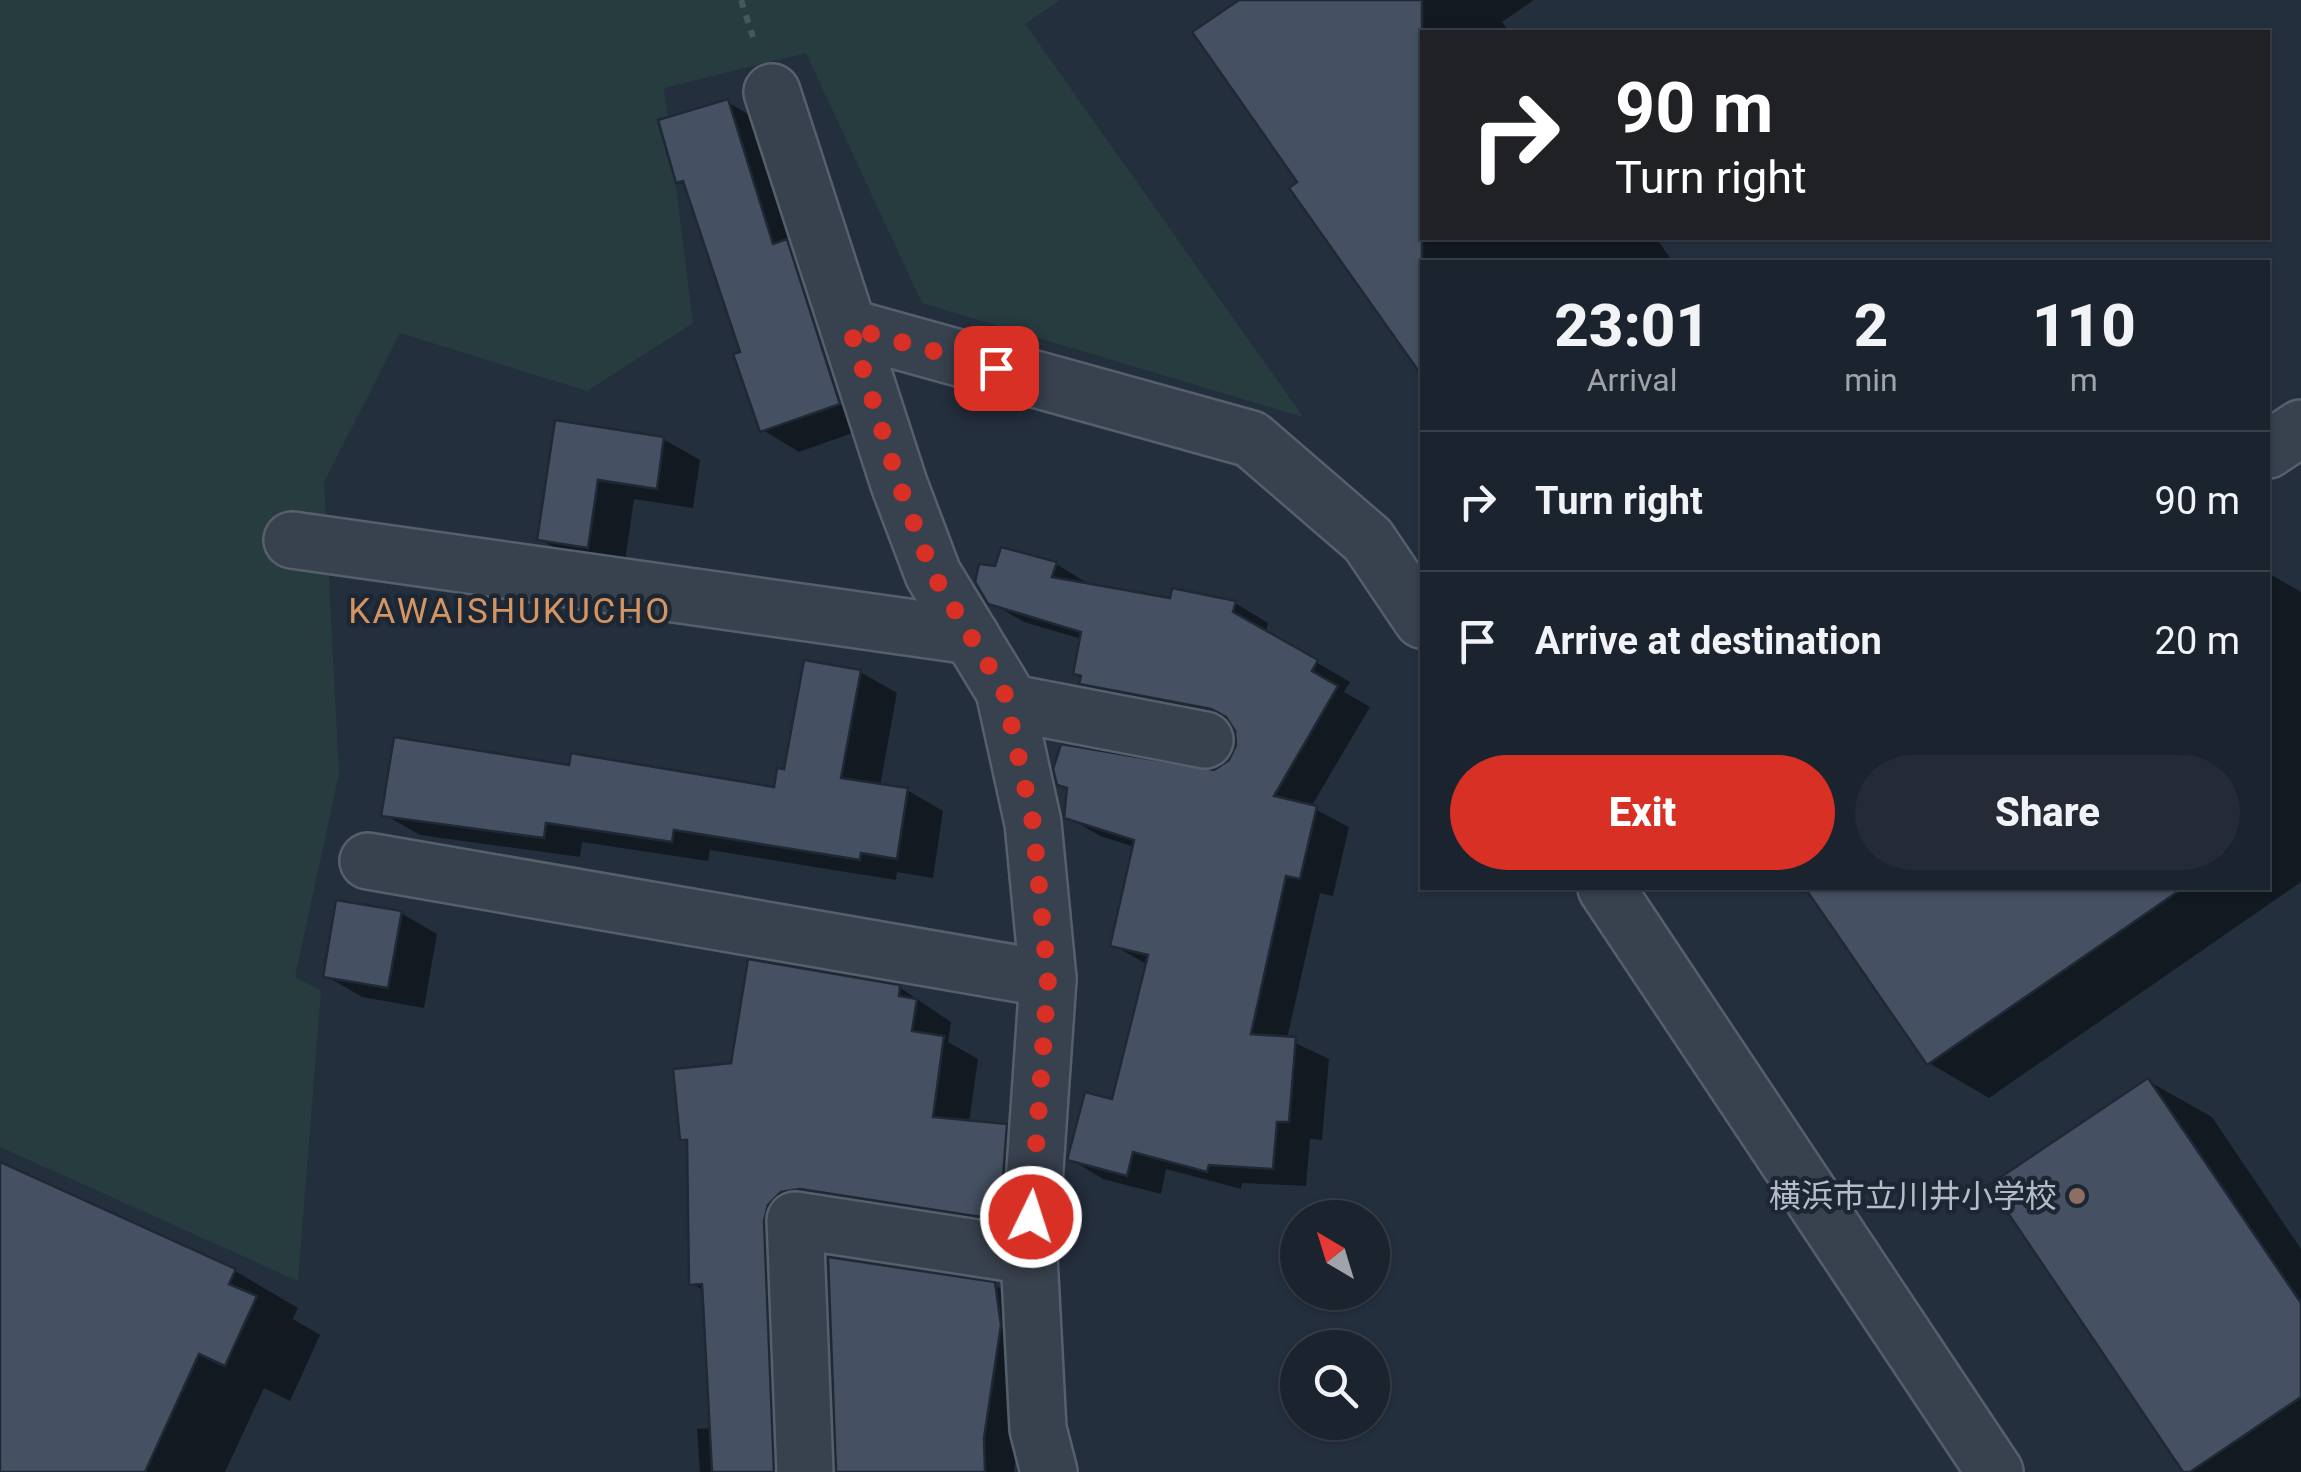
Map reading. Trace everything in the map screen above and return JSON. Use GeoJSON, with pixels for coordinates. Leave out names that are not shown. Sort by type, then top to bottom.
{"type":"FeatureCollection","features":[{"type":"Feature","properties":{"kind":"street"},"geometry":{"type":"LineString","coordinates":[[772,92],[899,484],[933,574],[1007,702],[1033,823],[1048,979],[1029,1256],[1038,1429],[1049,1472]]}},
{"type":"Feature","properties":{"kind":"street"},"geometry":{"type":"LineString","coordinates":[[850,328],[1251,438],[1368,540],[1420,617]]}},
{"type":"Feature","properties":{"kind":"street"},"geometry":{"type":"LineString","coordinates":[[2270,449],[2301,428]]}},
{"type":"Feature","properties":{"kind":"street"},"geometry":{"type":"LineString","coordinates":[[292,540],[971,636]]}},
{"type":"Feature","properties":{"kind":"street"},"geometry":{"type":"LineString","coordinates":[[1007,702],[1205,740]]}},
{"type":"Feature","properties":{"kind":"street"},"geometry":{"type":"LineString","coordinates":[[368,860],[1048,979]]}},
{"type":"Feature","properties":{"kind":"street"},"geometry":{"type":"LineString","coordinates":[[1615,890],[1996,1472]]}},
{"type":"Feature","properties":{"kind":"street"},"geometry":{"type":"LineString","coordinates":[[805,1472],[795,1220],[1029,1256]]}},
{"type":"Feature","properties":{"kind":"green space"},"geometry":{"type":"Polygon","coordinates":[[[0,0],[1060,0],[1025,24],[1303,417],[922,303],[806,53],[664,88],[693,323],[587,391],[400,333],[324,482],[339,774],[295,977],[321,991],[298,1281],[0,1147],[0,0]]]}},
{"type":"Feature","properties":{"kind":"building"},"geometry":{"type":"Polygon","coordinates":[[[1239,0],[1422,0],[1420,373],[1289,188],[1297,182],[1192,32],[1239,0]]]}},
{"type":"Feature","properties":{"kind":"building"},"geometry":{"type":"Polygon","coordinates":[[[728,99],[773,244],[787,239],[840,404],[760,432],[733,354],[740,352],[683,181],[676,183],[658,120],[728,99]]]}},
{"type":"Feature","properties":{"kind":"building"},"geometry":{"type":"Polygon","coordinates":[[[555,420],[664,437],[657,489],[598,480],[588,548],[537,540],[555,420]]]}},
{"type":"Feature","properties":{"kind":"building"},"geometry":{"type":"Polygon","coordinates":[[[1001,547],[1057,562],[1052,577],[1170,598],[1172,588],[1236,601],[1233,612],[1318,660],[1312,671],[1338,686],[1274,796],[1317,806],[1300,879],[1286,876],[1251,1034],[1296,1037],[1289,1122],[1277,1122],[1273,1169],[1209,1165],[1207,1172],[1133,1152],[1127,1176],[1067,1160],[1085,1092],[1112,1099],[1148,955],[1110,946],[1134,840],[1064,818],[1067,788],[1057,785],[1053,769],[1061,744],[1214,770],[1229,760],[1236,745],[1235,731],[1226,717],[1211,709],[1079,684],[1081,676],[1073,674],[1081,632],[988,604],[975,582],[979,564],[995,566],[1001,547]]]}},
{"type":"Feature","properties":{"kind":"building"},"geometry":{"type":"Polygon","coordinates":[[[804,660],[861,670],[841,778],[908,788],[897,859],[861,853],[860,860],[674,830],[672,842],[546,823],[544,838],[381,816],[394,737],[569,765],[571,753],[774,787],[777,768],[784,769],[804,660]]]}},
{"type":"Feature","properties":{"kind":"building"},"geometry":{"type":"Polygon","coordinates":[[[1806,890],[2180,890],[1927,1065],[1806,890]]]}},
{"type":"Feature","properties":{"kind":"building"},"geometry":{"type":"Polygon","coordinates":[[[336,900],[402,911],[388,988],[323,977],[336,900]]]}},
{"type":"Feature","properties":{"kind":"building"},"geometry":{"type":"Polygon","coordinates":[[[748,959],[900,985],[899,996],[917,999],[912,1031],[944,1036],[933,1117],[1007,1124],[1000,1220],[800,1189],[781,1192],[768,1205],[764,1221],[774,1472],[712,1472],[702,1284],[689,1285],[687,1140],[680,1140],[673,1069],[731,1063],[748,959]]]}},
{"type":"Feature","properties":{"kind":"building"},"geometry":{"type":"Polygon","coordinates":[[[2148,1078],[2301,1303],[2301,1397],[2190,1472],[2183,1472],[1989,1185],[2148,1078]]]}},
{"type":"Feature","properties":{"kind":"building"},"geometry":{"type":"Polygon","coordinates":[[[0,1162],[236,1269],[229,1284],[257,1296],[225,1366],[199,1354],[145,1472],[0,1472],[0,1162]]]}},
{"type":"Feature","properties":{"kind":"building"},"geometry":{"type":"Polygon","coordinates":[[[828,1257],[995,1282],[1001,1325],[984,1438],[985,1472],[836,1472],[828,1257]]]}},
{"type":"Feature","properties":{"kind":"place","name":"横浜市立川井小学校"},"geometry":{"type":"Point","coordinates":[2077,1196]}},
{"type":"Feature","properties":{"kind":"district","name":"KAWAISHUKUCHO"},"geometry":{"type":"Point","coordinates":[510,611]}},
{"type":"Feature","properties":{"kind":"route"},"geometry":{"type":"LineString","coordinates":[[996,368],[850,328],[899,484],[933,574],[1004,691],[1033,823],[1048,979],[1031,1217]]}}]}
